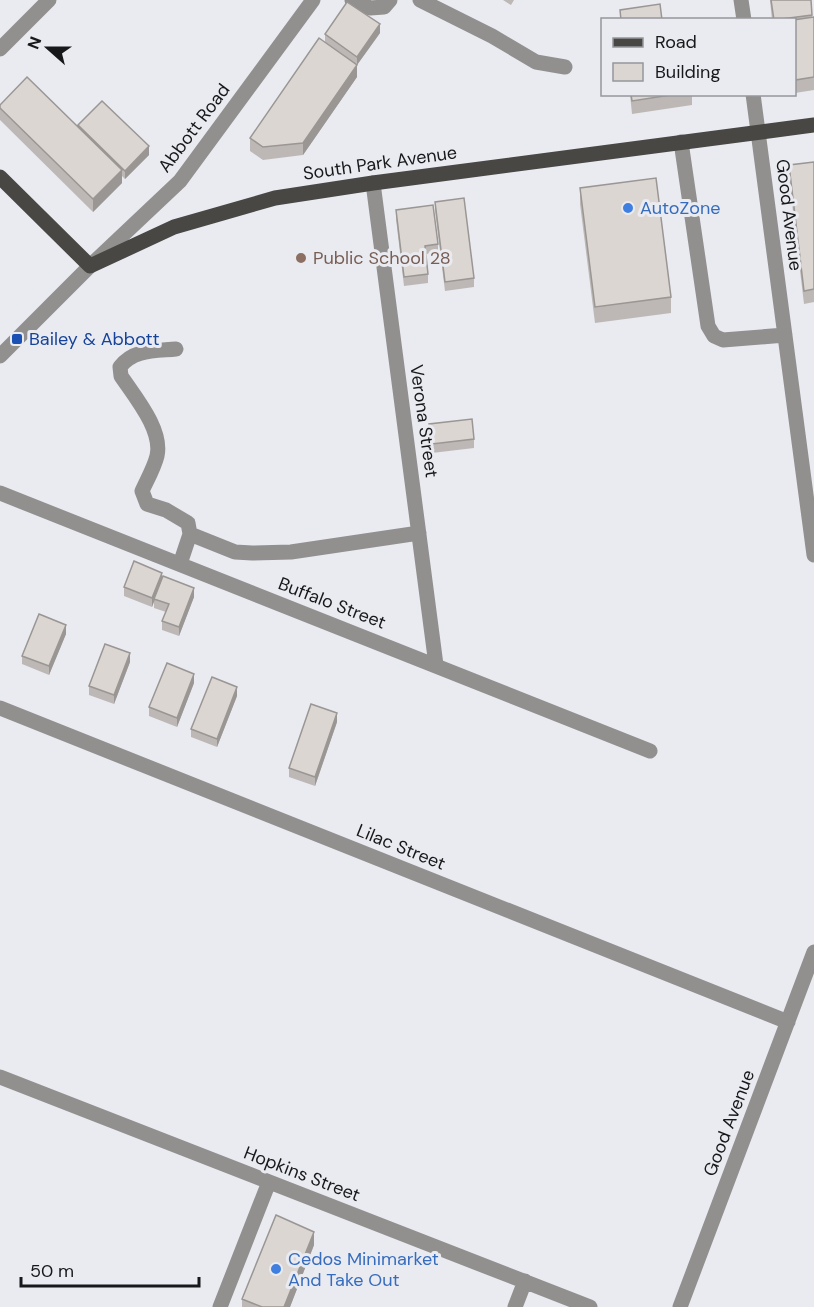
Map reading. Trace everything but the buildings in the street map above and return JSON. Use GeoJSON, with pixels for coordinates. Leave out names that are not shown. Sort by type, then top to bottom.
{"type":"FeatureCollection","features":[{"type":"Feature","properties":{"kind":"main road","name":"South Park Avenue"},"geometry":{"type":"LineString","coordinates":[[90,266],[174,227],[275,198],[814,125]]}},
{"type":"Feature","properties":{"kind":"main road"},"geometry":{"type":"LineString","coordinates":[[0,177],[90,266]]}},
{"type":"Feature","properties":{"kind":"street"},"geometry":{"type":"LineString","coordinates":[[0,49],[49,0]]}},
{"type":"Feature","properties":{"kind":"street","name":"Abbott Road"},"geometry":{"type":"LineString","coordinates":[[90,266],[180,181],[313,0]]}},
{"type":"Feature","properties":{"kind":"street"},"geometry":{"type":"LineString","coordinates":[[352,0],[370,8],[384,7],[390,0]]}},
{"type":"Feature","properties":{"kind":"street"},"geometry":{"type":"LineString","coordinates":[[420,0],[492,36],[536,62],[565,67]]}},
{"type":"Feature","properties":{"kind":"street"},"geometry":{"type":"LineString","coordinates":[[741,0],[744,18]]}},
{"type":"Feature","properties":{"kind":"street","name":"Good Avenue"},"geometry":{"type":"LineString","coordinates":[[753,96],[785,334],[808,462],[814,555]]}},
{"type":"Feature","properties":{"kind":"street"},"geometry":{"type":"LineString","coordinates":[[681,142],[708,326],[714,336],[723,340],[785,334]]}},
{"type":"Feature","properties":{"kind":"street","name":"Verona Street"},"geometry":{"type":"LineString","coordinates":[[373,183],[436,665]]}},
{"type":"Feature","properties":{"kind":"street","name":"South Park Avenue"},"geometry":{"type":"LineString","coordinates":[[0,357],[90,266]]}},
{"type":"Feature","properties":{"kind":"street"},"geometry":{"type":"LineString","coordinates":[[176,349],[141,352],[126,359],[120,367],[121,376],[155,429],[157,457],[142,491],[147,504],[166,510],[188,523],[190,534],[180,564]]}},
{"type":"Feature","properties":{"kind":"street","name":"Buffalo Street"},"geometry":{"type":"LineString","coordinates":[[0,493],[650,751]]}},
{"type":"Feature","properties":{"kind":"street"},"geometry":{"type":"LineString","coordinates":[[190,534],[235,552],[252,553],[291,552],[419,533]]}},
{"type":"Feature","properties":{"kind":"street","name":"Lilac Street"},"geometry":{"type":"LineString","coordinates":[[0,708],[788,1022]]}},
{"type":"Feature","properties":{"kind":"street","name":"Good Avenue"},"geometry":{"type":"LineString","coordinates":[[680,1307],[814,952]]}},
{"type":"Feature","properties":{"kind":"street","name":"Hopkins Street"},"geometry":{"type":"LineString","coordinates":[[0,1077],[590,1307]]}},
{"type":"Feature","properties":{"kind":"street"},"geometry":{"type":"LineString","coordinates":[[220,1307],[269,1182]]}},
{"type":"Feature","properties":{"kind":"street"},"geometry":{"type":"LineString","coordinates":[[515,1307],[525,1281]]}},
{"type":"Feature","properties":{"kind":"place","name":"AutoZone"},"geometry":{"type":"Point","coordinates":[628,208]}},
{"type":"Feature","properties":{"kind":"place","name":"Public School 28"},"geometry":{"type":"Point","coordinates":[301,258]}},
{"type":"Feature","properties":{"kind":"place","name":"Bailey & Abbott"},"geometry":{"type":"Point","coordinates":[17,339]}},
{"type":"Feature","properties":{"kind":"place","name":"Cedos Minimarket And Take Out"},"geometry":{"type":"Point","coordinates":[276,1269]}}]}
